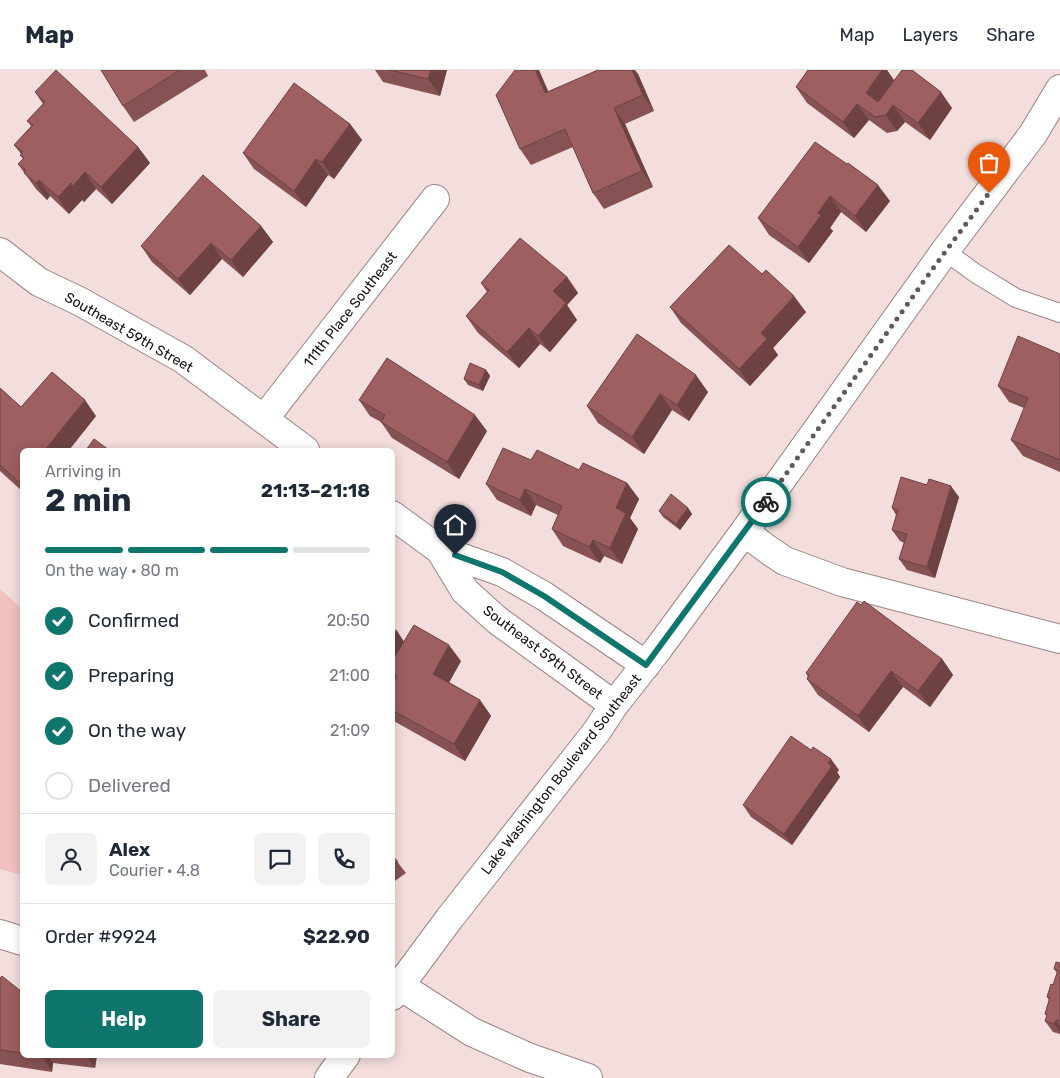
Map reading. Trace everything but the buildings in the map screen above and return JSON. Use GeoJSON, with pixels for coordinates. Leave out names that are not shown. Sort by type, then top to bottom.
{"type":"FeatureCollection","features":[{"type":"Feature","properties":{"kind":"street","name":"Lake Washington Boulevard Southeast"},"geometry":{"type":"LineString","coordinates":[[396,991],[449,919],[597,731],[614,705],[646,665],[744,532],[945,251],[1033,134],[1060,89]]}},
{"type":"Feature","properties":{"kind":"street","name":"111th Place Southeast"},"geometry":{"type":"LineString","coordinates":[[264,419],[435,199]]}},
{"type":"Feature","properties":{"kind":"street","name":"Southeast 59th Street"},"geometry":{"type":"LineString","coordinates":[[0,252],[39,282],[78,301],[183,359],[302,448]]}},
{"type":"Feature","properties":{"kind":"street","name":"Southeast 59th Street"},"geometry":{"type":"LineString","coordinates":[[395,517],[440,550],[502,572],[544,596],[646,665]]}},
{"type":"Feature","properties":{"kind":"street"},"geometry":{"type":"LineString","coordinates":[[744,532],[786,560],[842,582],[1060,639]]}},
{"type":"Feature","properties":{"kind":"street","name":"Southeast 59th Street"},"geometry":{"type":"LineString","coordinates":[[440,550],[465,591],[497,620],[614,705]]}},
{"type":"Feature","properties":{"kind":"street"},"geometry":{"type":"LineString","coordinates":[[0,934],[20,940]]}},
{"type":"Feature","properties":{"kind":"street"},"geometry":{"type":"LineString","coordinates":[[396,991],[472,1032],[530,1058],[588,1078]]}},
{"type":"Feature","properties":{"kind":"street"},"geometry":{"type":"LineString","coordinates":[[329,1078],[344,1058]]}},
{"type":"Feature","properties":{"kind":"lane"},"geometry":{"type":"LineString","coordinates":[[945,251],[1016,298],[1060,313]]}},
{"type":"Feature","properties":{"kind":"shaded area"},"geometry":{"type":"Polygon","coordinates":[[[0,589],[20,607],[20,874],[0,869],[0,589]]]}},
{"type":"Feature","properties":{"kind":"way so far"},"geometry":{"type":"LineString","coordinates":[[766,502],[989,193]]}},
{"type":"Feature","properties":{"kind":"route"},"geometry":{"type":"LineString","coordinates":[[455,555],[502,572],[544,596],[646,665],[766,502]]}}]}
